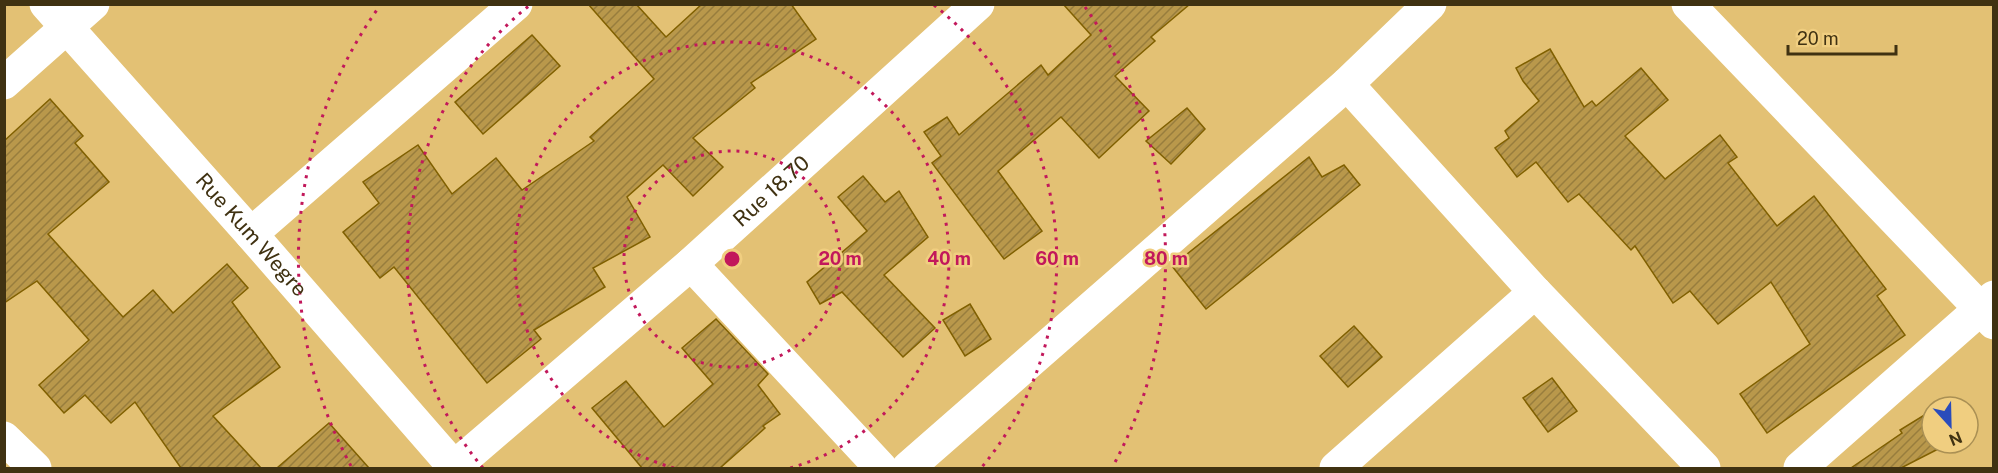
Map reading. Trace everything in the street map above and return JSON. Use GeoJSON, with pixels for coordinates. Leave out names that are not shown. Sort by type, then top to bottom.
{"type":"FeatureCollection","features":[{"type":"Feature","properties":{"kind":"street"},"geometry":{"type":"LineString","coordinates":[[4,83],[56,16],[93,4]]}},
{"type":"Feature","properties":{"kind":"street"},"geometry":{"type":"LineString","coordinates":[[251,234],[516,4]]}},
{"type":"Feature","properties":{"kind":"street","name":"Rue 18.70"},"geometry":{"type":"LineString","coordinates":[[454,468],[691,264],[978,4]]}},
{"type":"Feature","properties":{"kind":"street"},"geometry":{"type":"LineString","coordinates":[[908,468],[1347,84],[1430,4]]}},
{"type":"Feature","properties":{"kind":"street"},"geometry":{"type":"LineString","coordinates":[[1688,4],[1989,310],[1800,468]]}},
{"type":"Feature","properties":{"kind":"street","name":"Rue Kum Wegre"},"geometry":{"type":"LineString","coordinates":[[56,16],[251,234],[454,468]]}},
{"type":"Feature","properties":{"kind":"street"},"geometry":{"type":"LineString","coordinates":[[1347,84],[1535,292],[1704,468]]}},
{"type":"Feature","properties":{"kind":"street"},"geometry":{"type":"LineString","coordinates":[[691,264],[881,468]]}},
{"type":"Feature","properties":{"kind":"street"},"geometry":{"type":"LineString","coordinates":[[1336,468],[1535,292]]}},
{"type":"Feature","properties":{"kind":"street"},"geometry":{"type":"LineString","coordinates":[[4,438],[34,468]]}},
{"type":"Feature","properties":{"kind":"building"},"geometry":{"type":"Polygon","coordinates":[[[588,4],[636,4],[666,37],[702,4],[791,4],[816,39],[751,83],[755,88],[693,138],[723,167],[693,196],[663,165],[627,197],[650,237],[593,268],[605,287],[534,330],[541,339],[487,383],[394,267],[380,278],[343,232],[379,203],[363,182],[418,145],[452,194],[496,158],[522,190],[594,141],[590,137],[654,79],[588,4]]]}},
{"type":"Feature","properties":{"kind":"building"},"geometry":{"type":"Polygon","coordinates":[[[1063,4],[1190,4],[1151,37],[1155,41],[1115,76],[1149,111],[1099,158],[1061,117],[998,171],[1042,231],[1004,259],[932,163],[941,156],[924,132],[947,117],[959,135],[1041,65],[1048,75],[1091,35],[1063,4]]]}},
{"type":"Feature","properties":{"kind":"building"},"geometry":{"type":"Polygon","coordinates":[[[532,35],[560,66],[483,134],[455,102],[532,35]]]}},
{"type":"Feature","properties":{"kind":"building"},"geometry":{"type":"Polygon","coordinates":[[[1550,49],[1584,107],[1592,101],[1596,106],[1641,68],[1668,100],[1625,136],[1665,179],[1720,135],[1737,157],[1728,163],[1777,226],[1814,196],[1886,289],[1877,296],[1905,335],[1767,433],[1740,394],[1810,344],[1771,282],[1718,324],[1690,291],[1673,303],[1635,246],[1631,250],[1579,194],[1568,202],[1536,162],[1517,177],[1495,148],[1509,138],[1505,131],[1539,101],[1516,68],[1550,49]]]}},
{"type":"Feature","properties":{"kind":"building"},"geometry":{"type":"Polygon","coordinates":[[[50,99],[83,136],[75,143],[109,182],[48,234],[123,317],[153,290],[173,313],[227,264],[248,288],[232,302],[280,367],[213,416],[261,468],[181,468],[135,402],[111,423],[85,395],[64,413],[39,385],[89,340],[37,281],[4,303],[4,141],[50,99]]]}},
{"type":"Feature","properties":{"kind":"building"},"geometry":{"type":"Polygon","coordinates":[[[1187,108],[1205,129],[1171,164],[1146,141],[1187,108]]]}},
{"type":"Feature","properties":{"kind":"building"},"geometry":{"type":"Polygon","coordinates":[[[1309,157],[1322,177],[1344,165],[1360,185],[1206,309],[1172,266],[1309,157]]]}},
{"type":"Feature","properties":{"kind":"building"},"geometry":{"type":"Polygon","coordinates":[[[863,176],[885,202],[899,191],[928,237],[884,275],[935,328],[903,357],[842,292],[820,304],[807,282],[867,231],[838,197],[863,176]]]}},
{"type":"Feature","properties":{"kind":"building"},"geometry":{"type":"Polygon","coordinates":[[[970,304],[991,339],[965,356],[943,320],[970,304]]]}},
{"type":"Feature","properties":{"kind":"building"},"geometry":{"type":"Polygon","coordinates":[[[716,319],[768,374],[758,385],[780,414],[763,426],[765,428],[720,468],[642,468],[592,408],[626,381],[664,427],[713,384],[682,348],[716,319]]]}},
{"type":"Feature","properties":{"kind":"building"},"geometry":{"type":"Polygon","coordinates":[[[1354,326],[1382,357],[1348,387],[1320,356],[1354,326]]]}},
{"type":"Feature","properties":{"kind":"building"},"geometry":{"type":"Polygon","coordinates":[[[1552,378],[1577,411],[1548,432],[1523,398],[1552,378]]]}},
{"type":"Feature","properties":{"kind":"building"},"geometry":{"type":"Polygon","coordinates":[[[1920,418],[1920,455],[1926,455],[1901,468],[1851,468],[1902,433],[1900,430],[1920,418]]]}},
{"type":"Feature","properties":{"kind":"building"},"geometry":{"type":"Polygon","coordinates":[[[329,423],[369,468],[277,468],[329,423]]]}}]}
